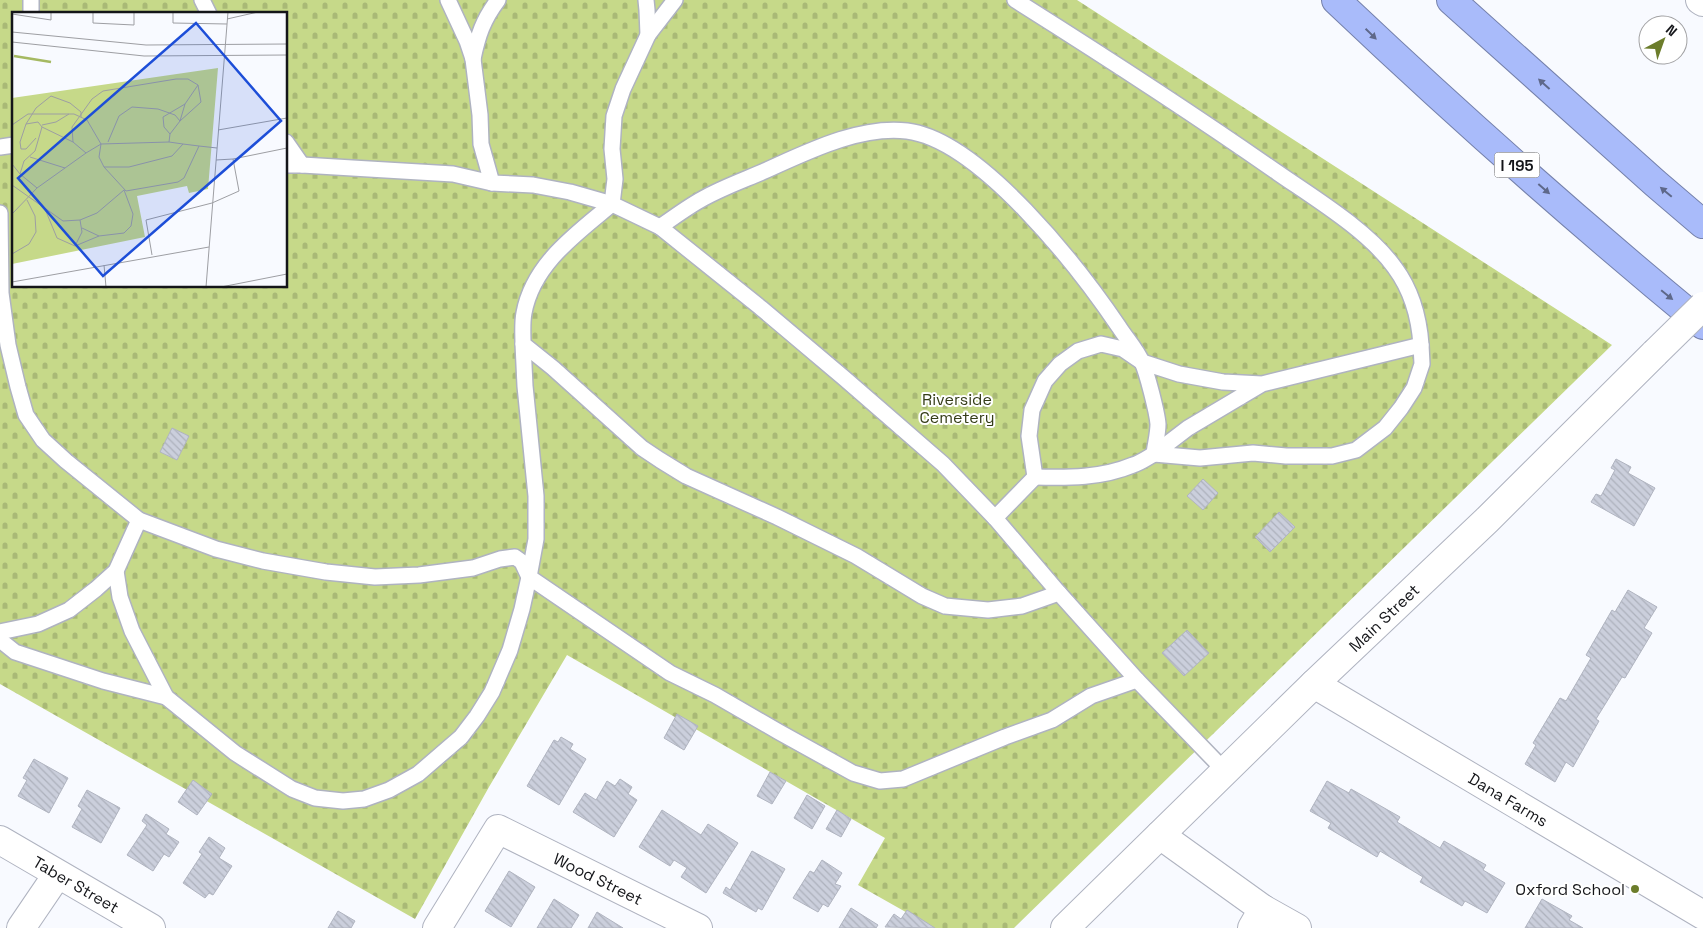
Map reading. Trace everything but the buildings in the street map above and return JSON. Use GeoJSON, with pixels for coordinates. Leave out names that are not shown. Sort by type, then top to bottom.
{"type":"FeatureCollection","features":[{"type":"Feature","properties":{"kind":"highway","name":"I 195"},"geometry":{"type":"LineString","coordinates":[[1336,0],[1494,145],[1653,284],[1703,325]]}},
{"type":"Feature","properties":{"kind":"highway"},"geometry":{"type":"LineString","coordinates":[[1451,0],[1703,224]]}},
{"type":"Feature","properties":{"kind":"street","name":"Main Street"},"geometry":{"type":"LineString","coordinates":[[1065,928],[1314,684],[1487,520],[1703,306]]}},
{"type":"Feature","properties":{"kind":"street","name":"Dana Farms"},"geometry":{"type":"LineString","coordinates":[[1314,684],[1703,915]]}},
{"type":"Feature","properties":{"kind":"street","name":"Wood Street"},"geometry":{"type":"LineString","coordinates":[[437,928],[498,830],[698,928]]}},
{"type":"Feature","properties":{"kind":"street"},"geometry":{"type":"LineString","coordinates":[[1160,835],[1257,918],[1297,928]]}},
{"type":"Feature","properties":{"kind":"street","name":"Taber Street"},"geometry":{"type":"LineString","coordinates":[[0,840],[57,875],[151,928]]}},
{"type":"Feature","properties":{"kind":"street"},"geometry":{"type":"LineString","coordinates":[[21,928],[57,875]]}},
{"type":"Feature","properties":{"kind":"lane"},"geometry":{"type":"LineString","coordinates":[[202,0],[208,12]]}},
{"type":"Feature","properties":{"kind":"lane"},"geometry":{"type":"LineString","coordinates":[[448,0],[467,41],[472,59],[480,115],[481,144],[492,183]]}},
{"type":"Feature","properties":{"kind":"lane"},"geometry":{"type":"LineString","coordinates":[[472,59],[478,34],[486,16],[498,0]]}},
{"type":"Feature","properties":{"kind":"lane"},"geometry":{"type":"LineString","coordinates":[[646,0],[648,36]]}},
{"type":"Feature","properties":{"kind":"lane"},"geometry":{"type":"LineString","coordinates":[[116,571],[120,597],[132,630],[166,697],[235,753],[292,789],[315,798],[343,801],[364,799],[389,790],[418,774],[461,737],[492,692],[510,650],[522,609],[536,539],[536,496],[525,386],[523,344],[526,306],[531,291],[544,268],[559,249],[612,204],[615,179],[612,149],[614,116],[623,89],[648,36],[676,0]]}},
{"type":"Feature","properties":{"kind":"lane"},"geometry":{"type":"LineString","coordinates":[[1015,0],[1084,43],[1227,138],[1329,209],[1377,247],[1407,286],[1419,321],[1422,364],[1414,388],[1402,408],[1385,428],[1356,450],[1332,456],[1286,456],[1253,453],[1200,458],[1154,454]]}},
{"type":"Feature","properties":{"kind":"lane"},"geometry":{"type":"LineString","coordinates":[[660,227],[704,198],[848,137],[878,130],[907,131],[932,137],[979,167],[1013,197],[1090,286],[1142,362],[1158,424],[1154,454]]}},
{"type":"Feature","properties":{"kind":"lane"},"geometry":{"type":"LineString","coordinates":[[288,145],[302,165]]}},
{"type":"Feature","properties":{"kind":"lane"},"geometry":{"type":"LineString","coordinates":[[288,166],[302,165],[453,174],[492,183],[533,185],[570,192],[612,204],[660,227],[754,302],[943,464],[995,518],[1137,680],[1225,771]]}},
{"type":"Feature","properties":{"kind":"lane"},"geometry":{"type":"LineString","coordinates":[[0,213],[0,294],[8,345],[26,414],[43,440],[139,520],[216,549],[263,561],[375,578],[473,568],[500,559],[515,557],[522,562],[529,576],[670,673],[715,695],[853,773],[880,781],[904,778],[1052,720],[1091,696],[1137,680]]}},
{"type":"Feature","properties":{"kind":"lane"},"geometry":{"type":"LineString","coordinates":[[523,344],[553,368],[642,448],[660,460],[686,476],[777,517],[856,556],[930,600],[945,606],[988,610],[1022,606],[1059,593]]}},
{"type":"Feature","properties":{"kind":"lane"},"geometry":{"type":"LineString","coordinates":[[1036,477],[1029,436],[1032,410],[1045,381],[1060,364],[1078,351],[1101,344],[1123,348],[1142,362],[1179,374],[1223,382],[1262,384],[1421,345]]}},
{"type":"Feature","properties":{"kind":"lane"},"geometry":{"type":"LineString","coordinates":[[995,518],[1036,477],[1072,478],[1109,472],[1133,465],[1154,454],[1188,428],[1262,384]]}},
{"type":"Feature","properties":{"kind":"lane"},"geometry":{"type":"LineString","coordinates":[[0,632],[38,624],[69,610],[116,571],[139,520]]}},
{"type":"Feature","properties":{"kind":"lane"},"geometry":{"type":"LineString","coordinates":[[0,640],[14,652],[103,681],[166,697]]}},
{"type":"Feature","properties":{"kind":"green space","name":"Riverside Cemetery"},"geometry":{"type":"Polygon","coordinates":[[[0,0],[1077,0],[1612,345],[1014,928],[934,928],[858,885],[885,838],[567,655],[489,787],[415,919],[0,684],[0,0]]]}},
{"type":"Feature","properties":{"kind":"place","name":"Oxford School"},"geometry":{"type":"Point","coordinates":[1635,889]}}]}
